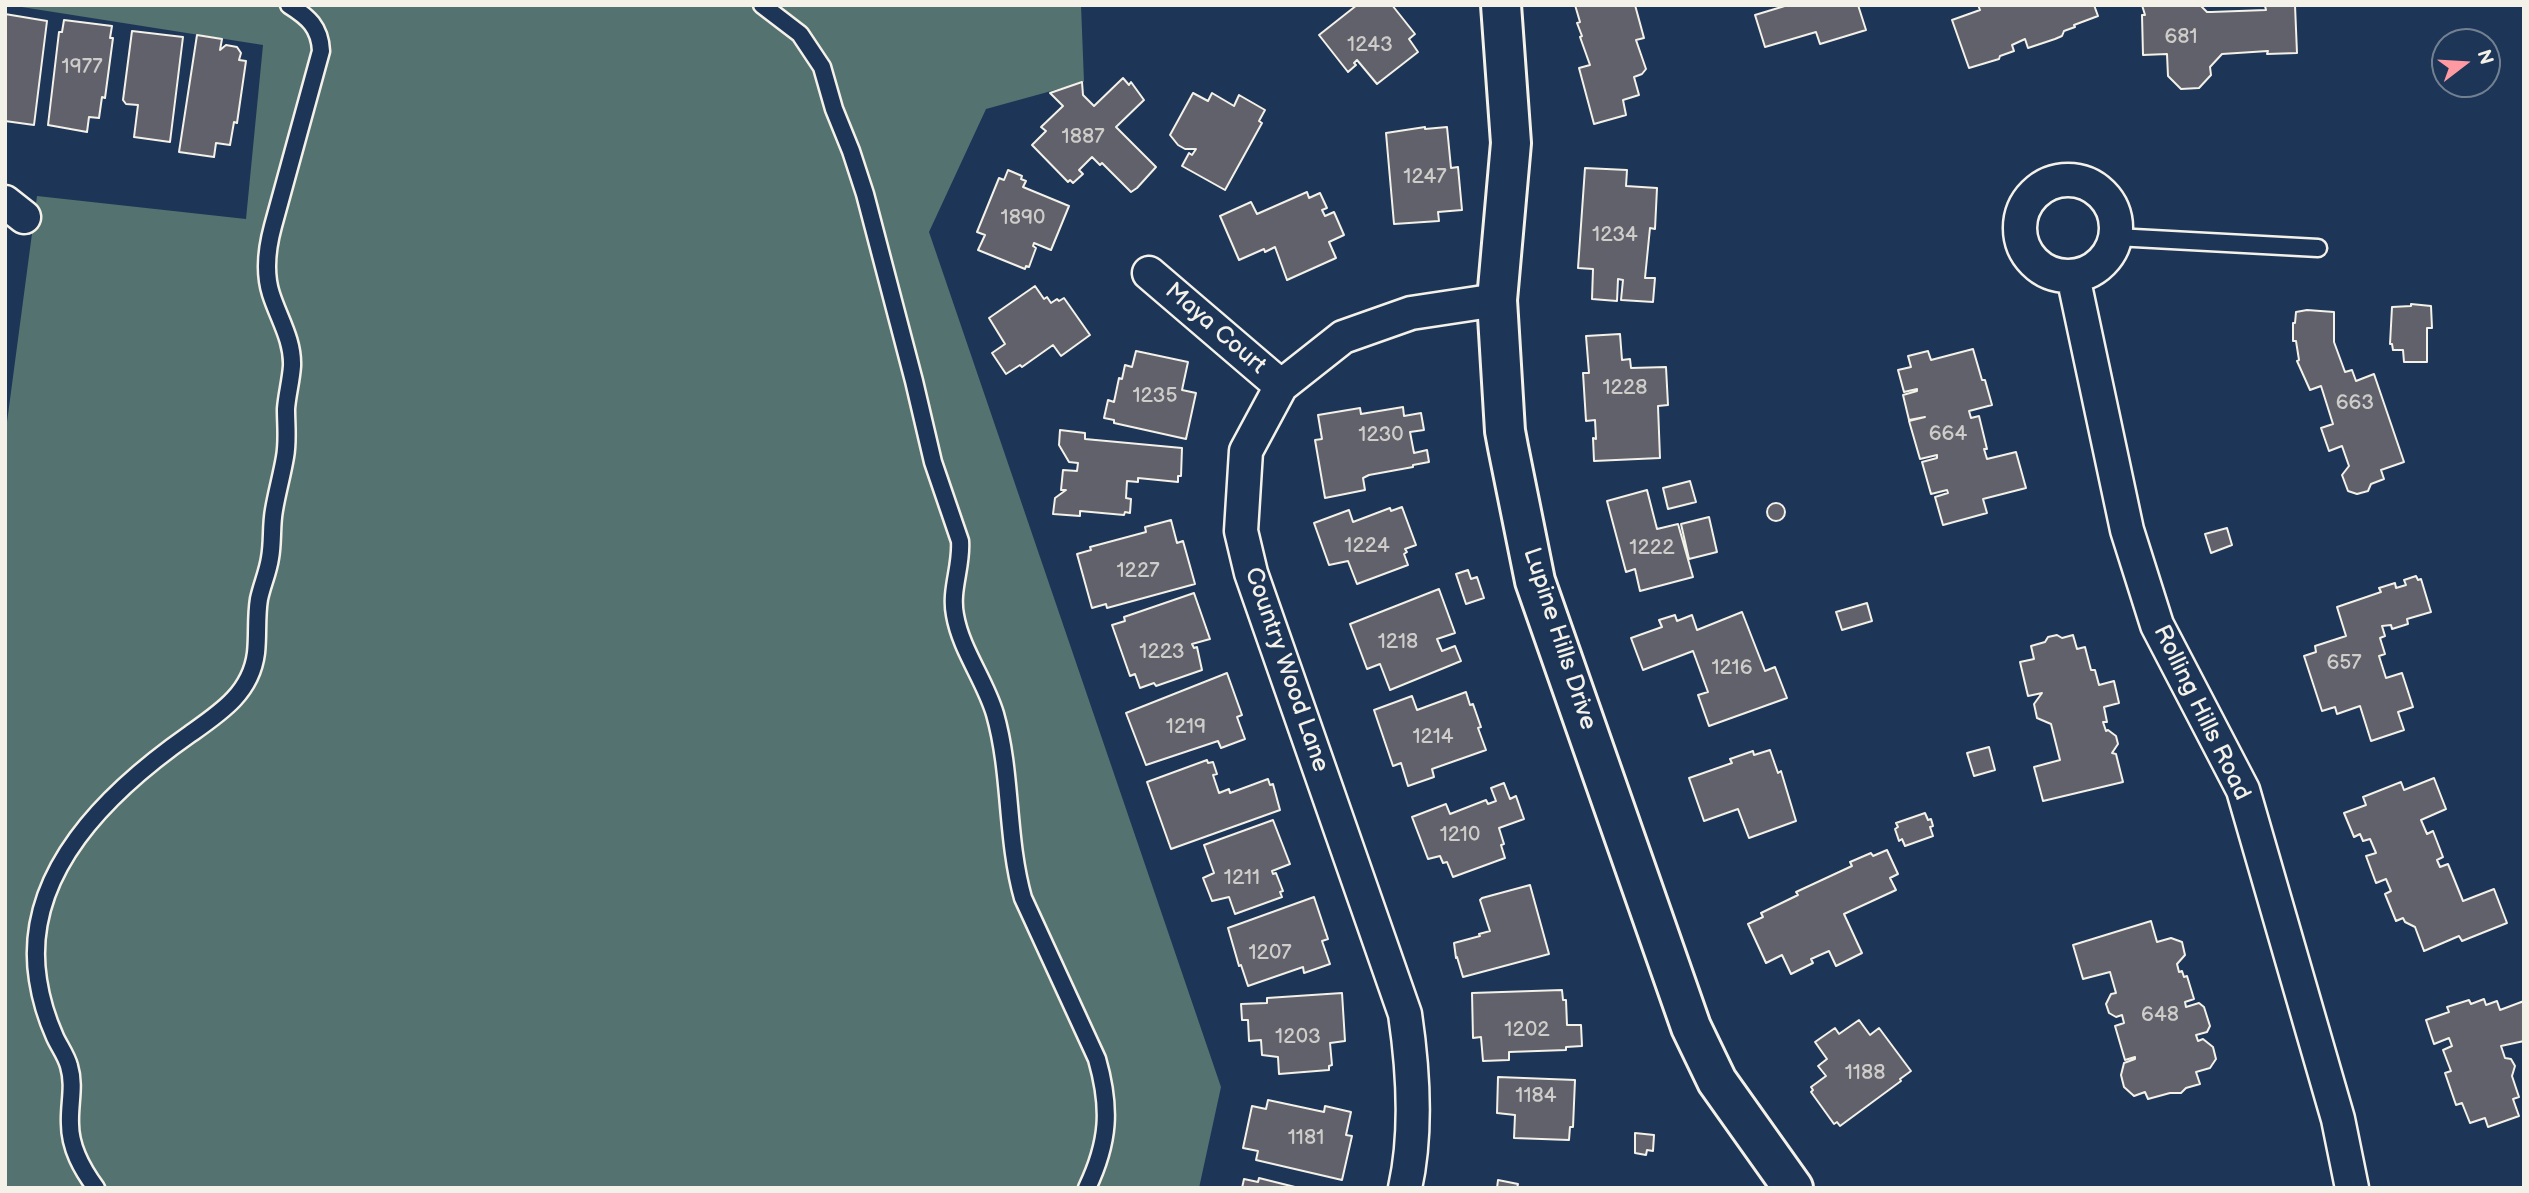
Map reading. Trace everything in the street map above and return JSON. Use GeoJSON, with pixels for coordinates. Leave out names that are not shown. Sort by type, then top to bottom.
{"type":"FeatureCollection","features":[{"type":"Feature","properties":{"kind":"street","name":"Lupine Hills Drive"},"geometry":{"type":"LineString","coordinates":[[1501,5],[1511,143],[1497,300],[1505,431],[1535,581],[1691,1027],[1717,1081],[1793,1188]]}},
{"type":"Feature","properties":{"kind":"street"},"geometry":{"type":"LineString","coordinates":[[2061,180],[2079,181],[2096,188],[2109,201],[2115,219],[2116,237],[2110,252],[2101,264],[2088,272],[2073,276],[2055,274],[2039,265],[2026,251],[2021,233],[2022,215],[2030,198],[2044,186],[2061,180]]}},
{"type":"Feature","properties":{"kind":"street","name":"Maya Court"},"geometry":{"type":"LineString","coordinates":[[1149,273],[1280,386]]}},
{"type":"Feature","properties":{"kind":"street","name":"Rolling Hills Road"},"geometry":{"type":"LineString","coordinates":[[2073,276],[2127,530],[2157,625],[2243,790],[2339,1119],[2352,1188]]}},
{"type":"Feature","properties":{"kind":"street","name":"Country Wood Lane"},"geometry":{"type":"LineString","coordinates":[[1405,1188],[1409,1168],[1412,1064],[1405,1014],[1251,573],[1241,531],[1246,451],[1280,386],[1343,337],[1411,313],[1497,300]]}},
{"type":"Feature","properties":{"kind":"lane"},"geometry":{"type":"LineString","coordinates":[[96,1188],[80,1164],[72,1140],[69,1124],[72,1078],[43,1003],[36,960],[36,934],[42,905],[60,863],[95,817],[152,763],[222,713],[233,701],[252,667],[256,654],[259,600],[270,556],[274,509],[286,454],[286,411],[292,368],[289,340],[268,281],[268,252],[321,51],[316,28],[309,19],[289,5]]}},
{"type":"Feature","properties":{"kind":"lane"},"geometry":{"type":"LineString","coordinates":[[762,5],[800,34],[822,67],[834,109],[865,194],[933,462],[960,541],[961,555],[954,594],[955,615],[995,714],[1006,774],[1016,873],[1027,908],[1097,1059],[1103,1080],[1107,1130],[1087,1188]]}},
{"type":"Feature","properties":{"kind":"lane"},"geometry":{"type":"LineString","coordinates":[[2116,237],[2318,248]]}},
{"type":"Feature","properties":{"kind":"green space"},"geometry":{"type":"Polygon","coordinates":[[[9,5],[1081,5],[1084,82],[986,109],[929,232],[1221,1087],[1199,1188],[5,1188],[5,437],[37,196],[246,219],[263,45],[9,5]]]}},
{"type":"Feature","properties":{"kind":"building"},"geometry":{"type":"Polygon","coordinates":[[[1357,5],[1392,5],[1415,34],[1409,39],[1418,52],[1377,84],[1357,60],[1354,63],[1356,65],[1348,72],[1319,35],[1357,5]]]}},
{"type":"Feature","properties":{"kind":"building"},"geometry":{"type":"Polygon","coordinates":[[[1575,5],[1635,5],[1644,38],[1636,40],[1646,69],[1634,77],[1639,95],[1623,100],[1626,115],[1594,124],[1579,68],[1590,65],[1580,37],[1582,36],[1577,23],[1580,22],[1575,5]]]}},
{"type":"Feature","properties":{"kind":"building"},"geometry":{"type":"Polygon","coordinates":[[[1788,5],[1858,5],[1866,30],[1820,44],[1816,32],[1765,47],[1755,15],[1788,5]]]}},
{"type":"Feature","properties":{"kind":"building"},"geometry":{"type":"Polygon","coordinates":[[[1978,5],[2094,5],[2098,16],[2074,25],[2075,27],[2064,31],[2062,36],[2028,48],[2025,39],[2012,45],[2014,51],[2000,56],[1999,59],[1969,68],[1952,20],[1980,10],[1978,5]]]}},
{"type":"Feature","properties":{"kind":"building"},"geometry":{"type":"Polygon","coordinates":[[[2142,5],[2200,5],[2207,12],[2211,12],[2266,10],[2265,6],[2295,5],[2297,53],[2267,54],[2268,51],[2222,54],[2210,67],[2211,75],[2199,88],[2181,89],[2168,76],[2167,54],[2143,55],[2142,15],[2145,15],[2142,5]]]}},
{"type":"Feature","properties":{"kind":"building"},"geometry":{"type":"Polygon","coordinates":[[[5,14],[47,21],[34,125],[5,121],[5,14]]]}},
{"type":"Feature","properties":{"kind":"building"},"geometry":{"type":"Polygon","coordinates":[[[64,20],[112,26],[110,38],[113,38],[105,98],[102,97],[99,118],[89,117],[87,132],[48,125],[59,32],[62,32],[64,20]]]}},
{"type":"Feature","properties":{"kind":"building"},"geometry":{"type":"Polygon","coordinates":[[[132,31],[183,37],[170,142],[134,137],[138,105],[126,104],[123,100],[132,31]]]}},
{"type":"Feature","properties":{"kind":"building"},"geometry":{"type":"Polygon","coordinates":[[[197,35],[222,39],[220,50],[226,45],[237,47],[241,53],[239,60],[246,61],[237,123],[234,122],[230,145],[216,143],[214,157],[179,152],[197,35]]]}},
{"type":"Feature","properties":{"kind":"building"},"geometry":{"type":"Polygon","coordinates":[[[1123,78],[1129,85],[1131,82],[1144,100],[1116,127],[1156,167],[1131,192],[1102,163],[1100,165],[1092,157],[1079,170],[1083,174],[1073,183],[1070,180],[1068,182],[1032,145],[1046,131],[1041,127],[1063,106],[1050,93],[1082,82],[1083,95],[1094,106],[1123,78]]]}},
{"type":"Feature","properties":{"kind":"building"},"geometry":{"type":"Polygon","coordinates":[[[1193,93],[1208,101],[1212,93],[1234,106],[1239,95],[1265,110],[1259,121],[1262,123],[1225,190],[1182,166],[1189,153],[1192,155],[1196,149],[1185,149],[1170,135],[1193,93]]]}},
{"type":"Feature","properties":{"kind":"building"},"geometry":{"type":"Polygon","coordinates":[[[1425,127],[1447,127],[1451,168],[1458,167],[1462,210],[1438,212],[1439,221],[1394,224],[1386,133],[1425,127]]]}},
{"type":"Feature","properties":{"kind":"building"},"geometry":{"type":"Polygon","coordinates":[[[1585,168],[1627,170],[1626,186],[1657,188],[1655,229],[1650,228],[1645,278],[1655,278],[1653,302],[1621,300],[1623,280],[1618,279],[1617,301],[1592,299],[1593,269],[1578,268],[1585,168]]]}},
{"type":"Feature","properties":{"kind":"building"},"geometry":{"type":"Polygon","coordinates":[[[1008,170],[1022,176],[1021,179],[1026,181],[1023,187],[1069,206],[1051,250],[1034,243],[1036,248],[1029,267],[1026,266],[1025,269],[978,250],[985,235],[977,232],[999,178],[1004,180],[1008,170]]]}},
{"type":"Feature","properties":{"kind":"building"},"geometry":{"type":"Polygon","coordinates":[[[1307,192],[1309,198],[1320,193],[1327,208],[1322,210],[1325,216],[1334,212],[1344,235],[1329,242],[1336,258],[1287,280],[1275,247],[1239,260],[1220,216],[1251,202],[1257,214],[1307,192]]]}},
{"type":"Feature","properties":{"kind":"building"},"geometry":{"type":"Polygon","coordinates":[[[1035,286],[1044,299],[1047,297],[1051,303],[1064,298],[1090,335],[1061,356],[1053,345],[1022,367],[1020,365],[1006,374],[992,353],[1005,344],[989,318],[1035,286]]]}},
{"type":"Feature","properties":{"kind":"building"},"geometry":{"type":"Polygon","coordinates":[[[2411,304],[2431,306],[2432,328],[2427,328],[2427,362],[2404,362],[2403,350],[2393,350],[2390,344],[2392,307],[2411,304]]]}},
{"type":"Feature","properties":{"kind":"building"},"geometry":{"type":"Polygon","coordinates":[[[2296,312],[2334,312],[2334,342],[2345,372],[2352,370],[2356,381],[2374,374],[2404,462],[2381,470],[2384,479],[2371,484],[2368,491],[2357,494],[2348,491],[2342,475],[2349,466],[2342,446],[2329,451],[2321,428],[2333,424],[2321,386],[2310,390],[2297,361],[2293,323],[2296,312]]]}},
{"type":"Feature","properties":{"kind":"building"},"geometry":{"type":"Polygon","coordinates":[[[1620,334],[1622,360],[1630,359],[1631,368],[1666,367],[1668,405],[1658,406],[1660,458],[1594,461],[1595,420],[1586,421],[1583,373],[1589,373],[1586,336],[1620,334]]]}},
{"type":"Feature","properties":{"kind":"building"},"geometry":{"type":"Polygon","coordinates":[[[1973,349],[1992,405],[1969,411],[1971,418],[1979,416],[1987,459],[2016,452],[2026,488],[1983,499],[1987,513],[1943,525],[1935,497],[1948,493],[1947,490],[1931,494],[1922,462],[1937,458],[1937,455],[1920,459],[1909,421],[1925,417],[1909,420],[1903,395],[1917,389],[1904,392],[1898,370],[1911,367],[1908,356],[1928,351],[1931,360],[1973,349]]]}},
{"type":"Feature","properties":{"kind":"building"},"geometry":{"type":"Polygon","coordinates":[[[1136,351],[1188,362],[1182,390],[1196,393],[1186,439],[1114,423],[1114,420],[1104,418],[1108,400],[1114,402],[1119,378],[1122,379],[1125,365],[1132,367],[1136,351]]]}},
{"type":"Feature","properties":{"kind":"building"},"geometry":{"type":"Polygon","coordinates":[[[1403,407],[1404,416],[1421,413],[1424,430],[1410,432],[1414,453],[1427,450],[1429,462],[1369,475],[1363,478],[1365,490],[1325,498],[1315,440],[1322,439],[1318,415],[1360,408],[1361,414],[1403,407]]]}},
{"type":"Feature","properties":{"kind":"building"},"geometry":{"type":"Polygon","coordinates":[[[1060,430],[1085,433],[1085,439],[1182,448],[1181,476],[1178,476],[1178,482],[1138,478],[1138,482],[1127,481],[1126,498],[1131,499],[1130,513],[1125,512],[1124,515],[1080,511],[1080,516],[1053,514],[1055,498],[1066,490],[1061,490],[1063,470],[1077,471],[1078,463],[1069,462],[1059,445],[1060,430]]]}},
{"type":"Feature","properties":{"kind":"building"},"geometry":{"type":"Polygon","coordinates":[[[1690,481],[1696,502],[1668,509],[1663,488],[1690,481]]]}},
{"type":"Feature","properties":{"kind":"building"},"geometry":{"type":"Polygon","coordinates":[[[1647,490],[1657,529],[1678,524],[1693,577],[1640,591],[1635,569],[1626,572],[1607,501],[1647,490]]]}},
{"type":"Feature","properties":{"kind":"building"},"geometry":{"type":"Polygon","coordinates":[[[1772,503],[1780,503],[1785,512],[1783,519],[1772,521],[1767,516],[1767,508],[1772,503]]]}},
{"type":"Feature","properties":{"kind":"building"},"geometry":{"type":"Polygon","coordinates":[[[1402,507],[1416,545],[1405,549],[1408,565],[1357,584],[1348,561],[1329,565],[1314,523],[1349,510],[1353,522],[1390,508],[1391,511],[1402,507]]]}},
{"type":"Feature","properties":{"kind":"building"},"geometry":{"type":"Polygon","coordinates":[[[1709,517],[1717,552],[1689,559],[1681,524],[1709,517]]]}},
{"type":"Feature","properties":{"kind":"building"},"geometry":{"type":"Polygon","coordinates":[[[1171,520],[1177,543],[1183,541],[1195,584],[1107,608],[1106,604],[1092,608],[1077,554],[1091,550],[1090,547],[1146,532],[1145,527],[1171,520]]]}},
{"type":"Feature","properties":{"kind":"building"},"geometry":{"type":"Polygon","coordinates":[[[2227,528],[2232,545],[2211,553],[2205,534],[2227,528]]]}},
{"type":"Feature","properties":{"kind":"building"},"geometry":{"type":"Polygon","coordinates":[[[1468,570],[1471,579],[1477,577],[1484,598],[1466,604],[1456,574],[1468,570]]]}},
{"type":"Feature","properties":{"kind":"building"},"geometry":{"type":"Polygon","coordinates":[[[2416,576],[2418,580],[2421,579],[2431,612],[2407,619],[2408,624],[2392,629],[2391,625],[2382,626],[2385,636],[2380,638],[2385,654],[2379,656],[2386,678],[2402,673],[2413,707],[2398,712],[2404,730],[2371,741],[2360,706],[2337,714],[2335,707],[2322,711],[2304,656],[2316,652],[2315,646],[2346,636],[2337,607],[2381,592],[2379,588],[2395,583],[2396,588],[2406,585],[2404,580],[2416,576]]]}},
{"type":"Feature","properties":{"kind":"building"},"geometry":{"type":"Polygon","coordinates":[[[1439,589],[1455,633],[1437,639],[1442,651],[1455,646],[1461,661],[1390,690],[1380,664],[1367,669],[1350,624],[1439,589]]]}},
{"type":"Feature","properties":{"kind":"building"},"geometry":{"type":"Polygon","coordinates":[[[1194,593],[1210,639],[1192,644],[1194,648],[1197,647],[1202,670],[1156,686],[1154,683],[1140,688],[1135,674],[1130,676],[1112,625],[1125,621],[1124,617],[1194,593]]]}},
{"type":"Feature","properties":{"kind":"building"},"geometry":{"type":"Polygon","coordinates":[[[1867,603],[1872,621],[1842,630],[1836,612],[1867,603]]]}},
{"type":"Feature","properties":{"kind":"building"},"geometry":{"type":"Polygon","coordinates":[[[1742,612],[1765,671],[1775,667],[1787,698],[1709,726],[1698,695],[1708,692],[1693,651],[1643,670],[1631,638],[1662,627],[1659,620],[1675,615],[1677,621],[1692,615],[1697,630],[1742,612]]]}},
{"type":"Feature","properties":{"kind":"building"},"geometry":{"type":"Polygon","coordinates":[[[2057,635],[2062,638],[2073,635],[2077,649],[2085,647],[2091,670],[2095,670],[2099,685],[2114,681],[2119,703],[2104,707],[2107,722],[2103,722],[2106,731],[2116,736],[2118,744],[2112,753],[2116,754],[2123,782],[2043,801],[2034,767],[2060,760],[2051,724],[2037,718],[2034,704],[2042,693],[2028,696],[2020,662],[2034,659],[2031,646],[2057,635]]]}},
{"type":"Feature","properties":{"kind":"building"},"geometry":{"type":"Polygon","coordinates":[[[1227,673],[1242,715],[1237,717],[1245,739],[1221,748],[1218,741],[1146,765],[1126,713],[1227,673]]]}},
{"type":"Feature","properties":{"kind":"building"},"geometry":{"type":"Polygon","coordinates":[[[1466,692],[1481,727],[1478,728],[1486,750],[1432,769],[1434,777],[1408,786],[1401,763],[1393,766],[1374,710],[1412,696],[1417,710],[1466,692]]]}},
{"type":"Feature","properties":{"kind":"building"},"geometry":{"type":"Polygon","coordinates":[[[1989,747],[1995,770],[1974,776],[1967,753],[1989,747]]]}},
{"type":"Feature","properties":{"kind":"building"},"geometry":{"type":"Polygon","coordinates":[[[1770,750],[1778,773],[1781,771],[1796,821],[1749,838],[1738,809],[1704,821],[1689,778],[1732,763],[1730,759],[1753,751],[1754,755],[1770,750]]]}},
{"type":"Feature","properties":{"kind":"building"},"geometry":{"type":"Polygon","coordinates":[[[1207,760],[1208,763],[1213,762],[1217,774],[1213,775],[1219,793],[1229,789],[1230,793],[1268,779],[1270,785],[1273,784],[1280,810],[1171,849],[1147,782],[1207,760]]]}},
{"type":"Feature","properties":{"kind":"building"},"geometry":{"type":"Polygon","coordinates":[[[2434,778],[2446,809],[2421,820],[2427,834],[2433,831],[2443,857],[2437,860],[2440,867],[2448,864],[2463,901],[2494,889],[2507,923],[2462,941],[2459,936],[2424,951],[2415,927],[2403,918],[2396,921],[2385,894],[2391,891],[2386,879],[2376,883],[2366,856],[2376,853],[2370,839],[2363,841],[2360,834],[2354,837],[2344,813],[2366,805],[2363,797],[2401,782],[2404,790],[2434,778]]]}},
{"type":"Feature","properties":{"kind":"building"},"geometry":{"type":"Polygon","coordinates":[[[1504,783],[1510,799],[1516,796],[1524,819],[1499,828],[1505,858],[1453,877],[1447,862],[1443,863],[1440,856],[1428,859],[1412,817],[1446,804],[1450,814],[1486,800],[1488,804],[1496,801],[1491,788],[1504,783]]]}},
{"type":"Feature","properties":{"kind":"building"},"geometry":{"type":"Polygon","coordinates":[[[1925,813],[1928,820],[1931,819],[1933,836],[1905,846],[1902,839],[1899,841],[1896,823],[1925,813]]]}},
{"type":"Feature","properties":{"kind":"building"},"geometry":{"type":"Polygon","coordinates":[[[1273,820],[1290,864],[1272,871],[1273,874],[1276,873],[1283,891],[1280,892],[1282,897],[1235,914],[1229,897],[1212,901],[1203,878],[1214,873],[1204,845],[1273,820]]]}},
{"type":"Feature","properties":{"kind":"building"},"geometry":{"type":"Polygon","coordinates":[[[1887,850],[1898,874],[1890,878],[1896,890],[1844,914],[1862,953],[1836,966],[1829,951],[1811,959],[1813,963],[1791,974],[1782,955],[1766,963],[1748,924],[1763,917],[1761,913],[1798,895],[1796,892],[1852,866],[1850,862],[1887,850]]]}},
{"type":"Feature","properties":{"kind":"building"},"geometry":{"type":"Polygon","coordinates":[[[1530,885],[1549,954],[1463,977],[1454,943],[1490,931],[1480,900],[1530,885]]]}},
{"type":"Feature","properties":{"kind":"building"},"geometry":{"type":"Polygon","coordinates":[[[1314,897],[1328,939],[1322,941],[1330,964],[1304,973],[1303,967],[1248,986],[1228,928],[1314,897]]]}},
{"type":"Feature","properties":{"kind":"building"},"geometry":{"type":"Polygon","coordinates":[[[2151,921],[2157,942],[2171,938],[2182,942],[2185,955],[2177,964],[2179,972],[2182,971],[2184,977],[2187,976],[2194,999],[2185,1002],[2186,1007],[2199,1003],[2204,1007],[2210,1026],[2207,1032],[2196,1035],[2198,1041],[2203,1039],[2213,1047],[2216,1059],[2210,1068],[2196,1072],[2200,1084],[2186,1088],[2181,1093],[2148,1099],[2145,1092],[2134,1096],[2124,1087],[2121,1075],[2124,1063],[2135,1057],[2125,1060],[2115,1026],[2124,1023],[2122,1015],[2116,1017],[2109,1013],[2106,1004],[2111,994],[2116,993],[2110,972],[2083,979],[2073,945],[2151,921]]]}},
{"type":"Feature","properties":{"kind":"building"},"geometry":{"type":"Polygon","coordinates":[[[1562,990],[1563,1000],[1566,1000],[1567,1025],[1581,1025],[1582,1046],[1566,1047],[1566,1050],[1509,1052],[1509,1060],[1483,1061],[1481,1037],[1473,1038],[1472,993],[1562,990]]]}},
{"type":"Feature","properties":{"kind":"building"},"geometry":{"type":"Polygon","coordinates":[[[1342,993],[1345,1041],[1330,1043],[1332,1065],[1329,1070],[1279,1074],[1278,1057],[1262,1055],[1261,1040],[1249,1041],[1248,1020],[1242,1020],[1241,1004],[1267,1003],[1267,998],[1342,993]]]}},
{"type":"Feature","properties":{"kind":"building"},"geometry":{"type":"Polygon","coordinates":[[[2484,999],[2486,1005],[2497,1001],[2500,1010],[2524,1001],[2524,1041],[2501,1046],[2505,1058],[2511,1059],[2515,1066],[2512,1076],[2519,1097],[2513,1099],[2519,1116],[2488,1127],[2485,1118],[2470,1123],[2462,1103],[2456,1105],[2445,1073],[2451,1071],[2443,1050],[2452,1046],[2449,1038],[2434,1044],[2426,1020],[2449,1012],[2447,1007],[2469,1000],[2471,1004],[2484,999]]]}},
{"type":"Feature","properties":{"kind":"building"},"geometry":{"type":"Polygon","coordinates":[[[1859,1020],[1870,1035],[1879,1028],[1911,1071],[1840,1126],[1837,1122],[1834,1124],[1811,1092],[1811,1087],[1826,1076],[1818,1066],[1827,1059],[1815,1042],[1835,1028],[1839,1034],[1859,1020]]]}},
{"type":"Feature","properties":{"kind":"building"},"geometry":{"type":"Polygon","coordinates":[[[1498,1077],[1575,1080],[1573,1127],[1570,1127],[1569,1140],[1514,1138],[1515,1115],[1497,1113],[1498,1077]]]}},
{"type":"Feature","properties":{"kind":"building"},"geometry":{"type":"Polygon","coordinates":[[[1268,1100],[1324,1112],[1325,1106],[1351,1112],[1346,1135],[1352,1136],[1342,1180],[1256,1160],[1258,1151],[1243,1148],[1252,1106],[1266,1109],[1268,1100]]]}},
{"type":"Feature","properties":{"kind":"building"},"geometry":{"type":"Polygon","coordinates":[[[1635,1133],[1654,1135],[1653,1151],[1647,1150],[1646,1155],[1635,1153],[1635,1133]]]}},
{"type":"Feature","properties":{"kind":"building"},"geometry":{"type":"Polygon","coordinates":[[[1259,1178],[1299,1188],[1242,1188],[1244,1179],[1258,1182],[1259,1178]]]}},
{"type":"Feature","properties":{"kind":"building"},"geometry":{"type":"Polygon","coordinates":[[[1498,1180],[1518,1184],[1517,1188],[1497,1188],[1498,1180]]]}}]}
